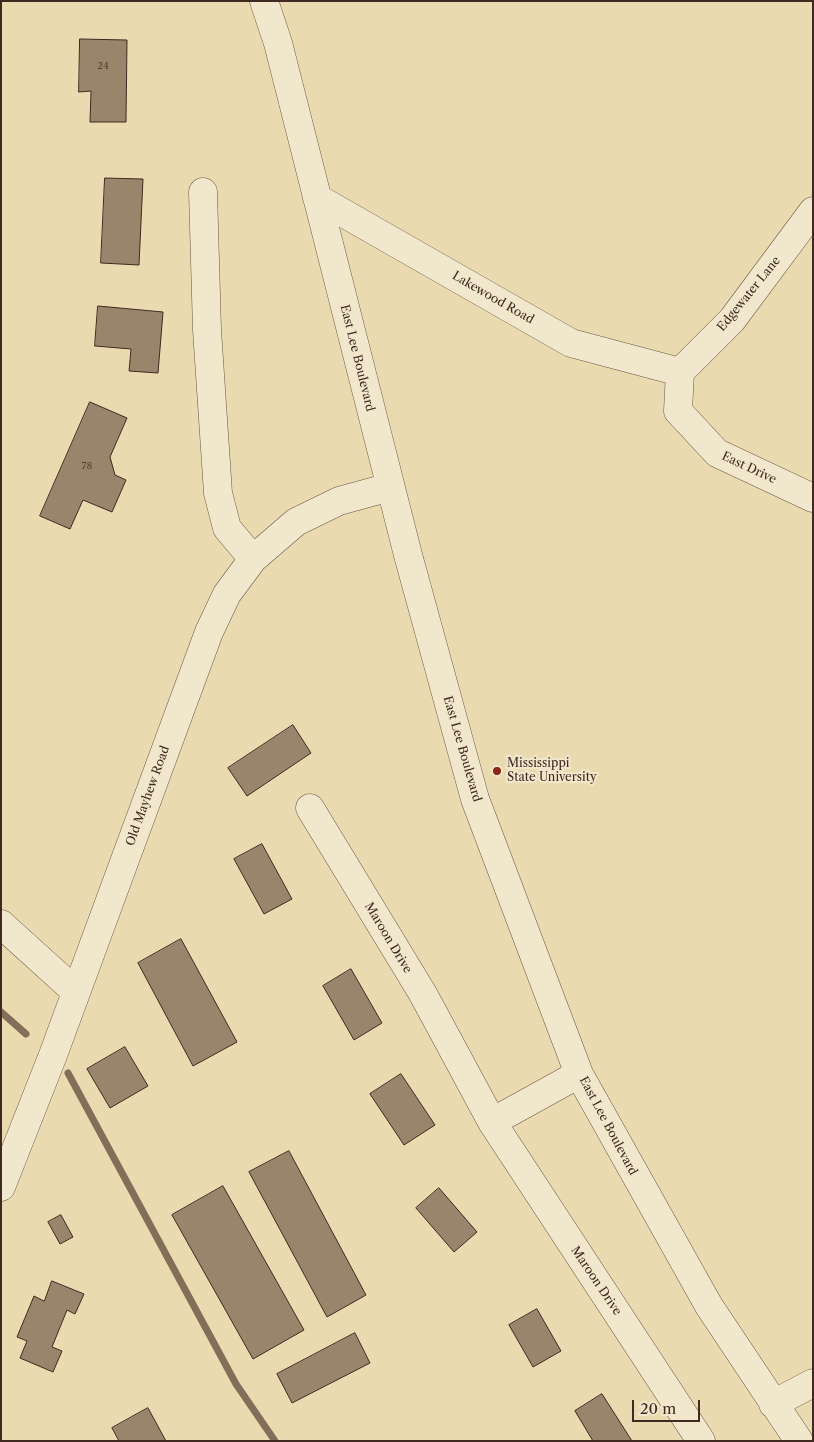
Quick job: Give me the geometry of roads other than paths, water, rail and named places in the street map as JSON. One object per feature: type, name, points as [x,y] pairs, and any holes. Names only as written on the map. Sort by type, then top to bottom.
[{"type":"street","name":"East Lee Boulevard","points":[[264,1],[278,43],[390,486],[475,799],[579,1074],[709,1306],[799,1441]]},
{"type":"street","points":[[202,192],[207,330],[218,493],[227,528],[253,559]]},
{"type":"street","name":"Lakewood Road","points":[[317,198],[571,343],[680,372]]},
{"type":"street","name":"Edgewater Lane","points":[[680,372],[732,320],[813,211]]},
{"type":"street","name":"East Drive","points":[[680,372],[678,411],[717,453],[813,498]]},
{"type":"street","name":"Old Mayhew Road","points":[[1,1187],[209,632],[227,594],[253,559],[296,522],[338,501],[390,486]]},
{"type":"street","name":"Maroon Drive","points":[[310,808],[423,994],[492,1122],[701,1441]]},
{"type":"street","points":[[1,924],[75,991]]},
{"type":"street","points":[[492,1122],[579,1074]]},
{"type":"street","points":[[773,1404],[813,1383]]},
{"type":"waterway","points":[[1,1012],[26,1034]]},
{"type":"waterway","points":[[68,1073],[236,1384],[275,1441]]},
{"type":"place","name":"Mississippi State University","points":[[497,771]]}]
